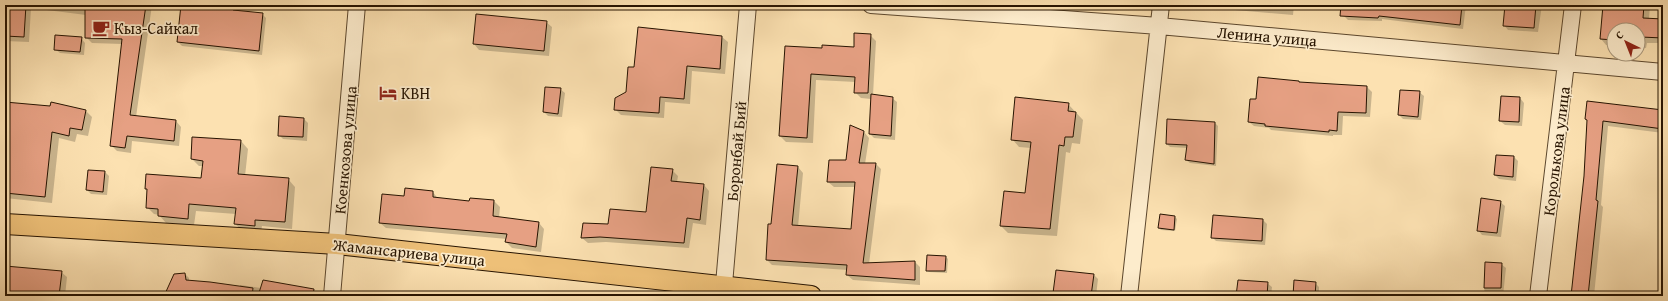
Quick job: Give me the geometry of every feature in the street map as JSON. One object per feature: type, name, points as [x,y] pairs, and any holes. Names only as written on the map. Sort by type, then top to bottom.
[{"type":"main road","name":"Жамансариева улица","points":[[5,224],[337,244],[724,291],[811,296]]},
{"type":"street","name":"Коенкозова улица","points":[[332,296],[357,5]]},
{"type":"street","name":"Боронбай Бий","points":[[724,291],[748,5]]},
{"type":"street","name":"Ленина улица","points":[[871,5],[1159,26],[1567,62],[1663,72]]},
{"type":"street","points":[[1129,296],[1162,5]]},
{"type":"street","name":"Королькова улица","points":[[1538,296],[1573,5]]},
{"type":"building","points":[[5,5],[26,5],[24,37],[5,36]]},
{"type":"building","points":[[85,5],[146,5],[130,115],[176,120],[174,141],[127,136],[125,148],[110,146],[122,39],[85,38]]},
{"type":"building","points":[[181,5],[234,5],[233,10],[263,13],[259,51],[177,42]]},
{"type":"building","points":[[1341,5],[1462,5],[1460,25],[1379,16],[1378,18],[1340,16]]},
{"type":"building","points":[[1505,5],[1536,5],[1534,28],[1503,26]]},
{"type":"building","points":[[1603,5],[1644,5],[1643,18],[1663,19],[1663,38],[1646,37],[1646,22],[1606,22],[1606,39],[1600,39]]},
{"type":"building","points":[[476,14],[547,21],[544,51],[473,44]]},
{"type":"building","points":[[638,27],[722,36],[720,69],[687,66],[684,99],[660,97],[659,113],[614,110],[615,98],[626,92],[628,67],[634,67]]},
{"type":"building","points":[[854,33],[871,34],[868,93],[854,93],[855,77],[811,74],[807,138],[779,136],[785,46],[822,48],[822,45],[854,47]]},
{"type":"building","points":[[55,35],[82,37],[80,52],[54,50]]},
{"type":"building","points":[[1258,77],[1299,82],[1367,86],[1366,113],[1338,112],[1337,131],[1329,130],[1329,132],[1265,126],[1265,124],[1248,122],[1250,99],[1256,99]]},
{"type":"building","points":[[545,87],[561,88],[558,114],[543,112]]},
{"type":"building","points":[[1400,90],[1420,91],[1418,117],[1398,115]]},
{"type":"building","points":[[871,94],[893,97],[891,136],[869,134]]},
{"type":"building","points":[[1501,96],[1520,97],[1519,122],[1499,121]]},
{"type":"building","points":[[1015,97],[1069,103],[1068,111],[1076,112],[1073,137],[1065,137],[1064,146],[1059,145],[1050,229],[1000,226],[1004,191],[1025,193],[1031,142],[1011,140]]},
{"type":"building","points":[[1587,101],[1663,110],[1663,129],[1603,121],[1596,200],[1598,201],[1588,296],[1571,296],[1584,176],[1587,120],[1585,119]]},
{"type":"building","points":[[5,102],[50,106],[51,102],[86,110],[82,130],[70,128],[69,136],[52,132],[45,197],[5,193]]},
{"type":"building","points":[[279,116],[304,118],[303,137],[278,136]]},
{"type":"building","points":[[1167,119],[1215,122],[1214,164],[1185,160],[1187,145],[1166,144]]},
{"type":"building","points":[[850,125],[864,131],[859,163],[876,163],[863,263],[915,261],[915,280],[846,275],[847,265],[766,260],[768,224],[771,224],[777,164],[798,166],[792,225],[851,229],[855,182],[827,182],[829,160],[846,160]]},
{"type":"building","points":[[192,137],[241,140],[238,174],[289,178],[285,222],[255,220],[255,226],[234,224],[236,208],[189,204],[188,219],[158,216],[158,209],[146,208],[146,174],[201,178],[203,161],[191,159]]},
{"type":"building","points":[[1496,155],[1514,156],[1513,177],[1494,175]]},
{"type":"building","points":[[651,167],[673,169],[671,181],[704,184],[700,220],[687,218],[684,243],[600,237],[581,238],[583,223],[608,224],[610,209],[646,212]]},
{"type":"building","points":[[88,170],[105,171],[103,192],[86,190]]},
{"type":"building","points":[[405,188],[433,191],[433,197],[469,201],[470,198],[494,200],[493,216],[539,222],[536,247],[505,242],[507,234],[379,223],[382,194],[404,196]]},
{"type":"building","points":[[1481,198],[1501,201],[1497,233],[1477,231]]},
{"type":"building","points":[[1160,214],[1175,216],[1174,230],[1158,228]]},
{"type":"building","points":[[1213,215],[1263,219],[1262,241],[1211,238]]},
{"type":"building","points":[[927,255],[946,256],[945,271],[926,271]]},
{"type":"building","points":[[1485,262],[1502,263],[1501,288],[1484,288]]},
{"type":"building","points":[[5,266],[62,271],[59,296],[5,296]]},
{"type":"building","points":[[1056,270],[1094,274],[1091,296],[1053,293]]},
{"type":"building","points":[[185,273],[186,280],[253,288],[252,296],[164,296],[174,274]]},
{"type":"building","points":[[263,280],[314,289],[313,296],[258,296]]},
{"type":"building","points":[[1238,280],[1268,282],[1267,296],[1236,296]]},
{"type":"building","points":[[1294,280],[1316,282],[1315,296],[1293,296]]},
{"type":"place","name":"Кыз-Сайкал","points":[[101,28]]},
{"type":"place","name":"KBH","points":[[388,93]]}]
